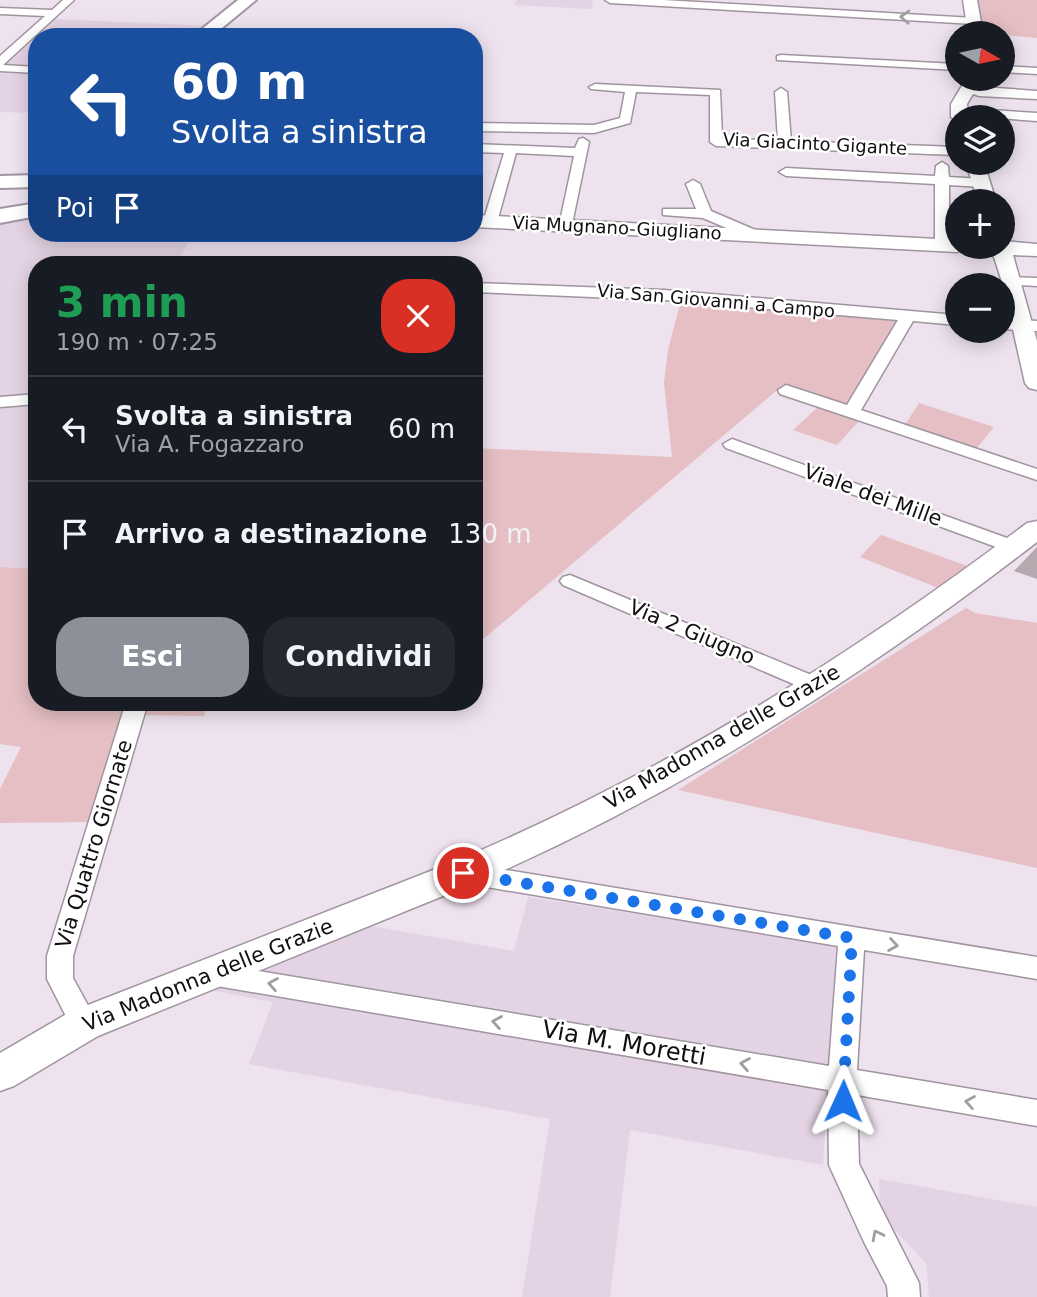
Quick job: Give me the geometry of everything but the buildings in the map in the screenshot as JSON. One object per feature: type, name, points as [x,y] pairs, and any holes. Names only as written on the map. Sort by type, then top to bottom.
[{"type":"main road","points":[[212,28],[248,0]]},
{"type":"main road","points":[[227,28],[261,0]]},
{"type":"main road","points":[[6,181],[28,171]]},
{"type":"main road","points":[[6,181],[28,181]]},
{"type":"main road","points":[[3,217],[28,212]]},
{"type":"street","points":[[38,28],[69,0]]},
{"type":"street","points":[[610,0],[779,9],[945,24]]},
{"type":"street","points":[[970,0],[974,21]]},
{"type":"street","points":[[0,11],[53,13]]},
{"type":"street","points":[[0,62],[28,39]]},
{"type":"street","points":[[782,58],[945,66]]},
{"type":"street","points":[[0,68],[28,70]]},
{"type":"street","points":[[1015,70],[1037,71]]},
{"type":"street","name":"Via Giacinto Gigante","points":[[595,87],[716,92],[716,142],[945,150]]},
{"type":"street","points":[[483,127],[594,129],[626,120],[631,88]]},
{"type":"street","points":[[978,91],[1037,93]]},
{"type":"street","points":[[781,92],[785,145]]},
{"type":"street","points":[[1015,116],[1037,117]]},
{"type":"street","points":[[483,148],[582,147],[566,226]]},
{"type":"street","points":[[483,219],[511,149]]},
{"type":"street","points":[[942,150],[945,204]]},
{"type":"street","points":[[786,172],[982,183]]},
{"type":"street","points":[[979,175],[984,189]]},
{"type":"street","points":[[693,184],[705,214]]},
{"type":"street","points":[[668,212],[705,214],[757,236]]},
{"type":"street","name":"Via Mugnano-Giugliano","points":[[483,222],[945,245]]},
{"type":"street","points":[[1015,248],[1037,250]]},
{"type":"street","points":[[1015,281],[1037,282]]},
{"type":"street","name":"Via San Giovanni a Campo","points":[[483,287],[664,295],[945,319]]},
{"type":"street","points":[[1015,301],[1037,383]]},
{"type":"street","points":[[851,412],[908,316]]},
{"type":"street","points":[[786,390],[1037,475]]},
{"type":"street","points":[[0,402],[28,400]]},
{"type":"street","name":"Viale dei Mille","points":[[732,444],[1026,538]]},
{"type":"street","name":"Via Madonna delle Grazie","points":[[1,1072],[84,1024],[463,873],[522,848],[653,783],[894,634],[1026,538]]},
{"type":"street","name":"Via 2 Giugno","points":[[570,581],[813,684]]},
{"type":"street","name":"Via Quattro Giornate","points":[[84,1024],[60,979],[60,956],[134,711]]},
{"type":"street","points":[[463,873],[1037,968]]},
{"type":"street","points":[[852,938],[842,1080],[844,1165],[903,1283],[904,1297]]},
{"type":"street","name":"Via M. Moretti","points":[[210,974],[1037,1113]]},
{"type":"shaded area","points":[[517,0],[593,0],[591,9],[514,5]]},
{"type":"shaded area","points":[[977,0],[1037,0],[1037,38],[1015,36],[1015,21],[981,21]]},
{"type":"shaded area","points":[[55,19],[209,26],[207,28],[45,28]]},
{"type":"shaded area","points":[[28,43],[28,113],[0,112],[0,58],[16,46]]},
{"type":"shaded area","points":[[28,214],[28,242],[189,242],[181,256],[28,256],[28,569],[0,567],[0,225],[12,217]]},
{"type":"shaded area","points":[[681,300],[899,320],[847,407],[782,386],[483,639],[483,448],[672,457],[664,383],[668,350]]},
{"type":"shaded area","points":[[919,403],[994,427],[976,449],[905,425]]},
{"type":"shaded area","points":[[819,406],[860,420],[837,445],[793,430]]},
{"type":"shaded area","points":[[881,535],[970,567],[941,589],[860,557]]},
{"type":"shaded area","points":[[0,567],[28,569],[28,711],[125,711],[90,822],[0,823],[0,789],[21,747],[0,744]]},
{"type":"shaded area","points":[[966,608],[975,613],[1037,623],[1037,868],[678,790]]},
{"type":"shaded area","points":[[142,711],[205,711],[204,716],[141,715]]},
{"type":"shaded area","points":[[528,897],[836,945],[823,1165],[630,1130],[610,1297],[522,1297],[550,1119],[249,1064],[273,1002],[199,988],[360,924],[514,951]]},
{"type":"shaded area","points":[[879,1179],[1037,1207],[1037,1297],[929,1297],[926,1263],[880,1215]]},
{"type":"route","points":[[463,873],[852,938],[842,1080],[843,1101]]}]
